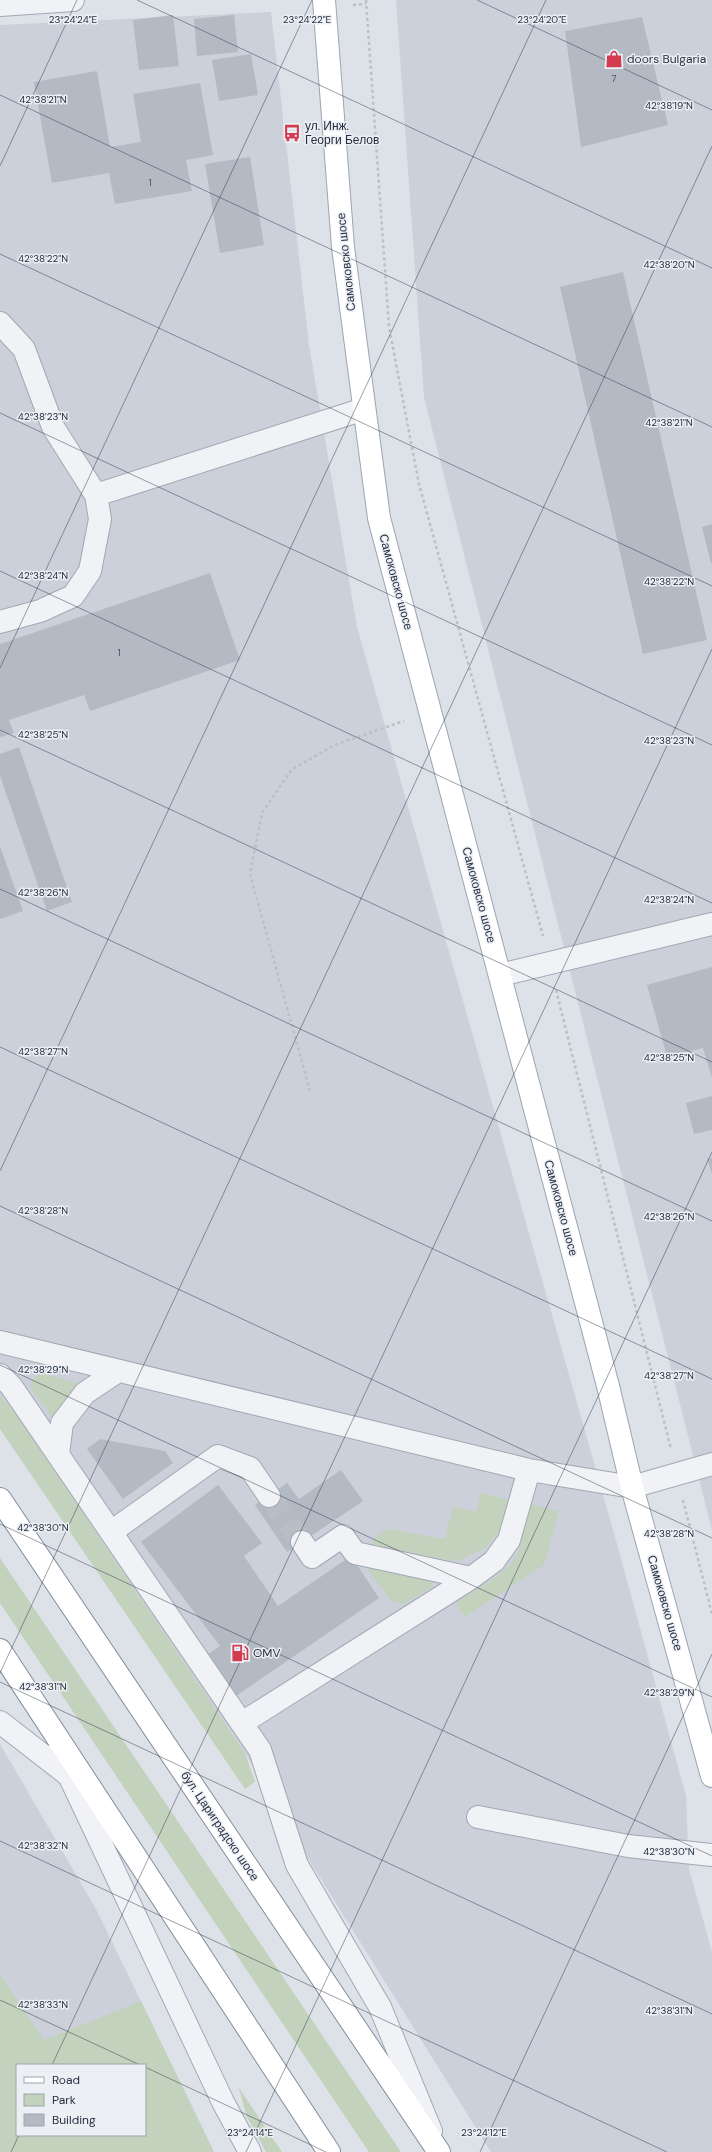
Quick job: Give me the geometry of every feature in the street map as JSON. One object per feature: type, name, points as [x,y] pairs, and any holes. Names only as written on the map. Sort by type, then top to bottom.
[{"type":"main road","name":"Самоковско шосе","points":[[324,0],[343,247],[379,518],[608,1386],[632,1487],[708,1741],[712,1776]]},
{"type":"main road","name":"бул. Цариградско шосе","points":[[0,1499],[439,2151]]},
{"type":"main road","points":[[0,1650],[329,2152]]},
{"type":"street","points":[[0,5],[73,0]]},
{"type":"street","points":[[0,323],[24,349],[53,428],[96,495],[100,518],[90,571],[73,596],[40,611],[0,622]]},
{"type":"street","points":[[96,495],[364,409]]},
{"type":"street","points":[[500,974],[712,924]]},
{"type":"street","points":[[0,1342],[529,1470],[632,1487],[712,1464]]},
{"type":"street","points":[[58,1454],[62,1423],[85,1393],[118,1371]]},
{"type":"street","points":[[0,1375],[11,1386],[260,1750],[297,1865],[380,2007],[439,2151]]},
{"type":"street","points":[[111,1532],[218,1456],[250,1468],[269,1496]]},
{"type":"street","points":[[242,1723],[471,1578],[494,1561],[509,1540],[529,1470]]},
{"type":"street","points":[[302,1542],[312,1557],[343,1536],[355,1553],[471,1578]]},
{"type":"street","points":[[25,1686],[70,1777],[223,2102],[250,2152]]},
{"type":"street","points":[[0,1722],[70,1777]]},
{"type":"street","points":[[478,1817],[628,1846],[712,1855]]},
{"type":"path","points":[[345,5],[366,2],[389,327],[419,484],[550,962],[712,1614]]},
{"type":"path","points":[[310,1091],[250,874],[262,813],[292,768],[336,744],[430,711]]},
{"type":"shaded area","points":[[396,0],[712,0],[712,1530],[424,397]]},
{"type":"shaded area","points":[[271,12],[309,345],[357,627],[617,1544],[686,1796],[689,1869],[712,1952],[712,2152],[491,2152],[296,1839],[245,1753],[16,1414],[0,1395],[0,25]]},
{"type":"shaded area","points":[[0,1744],[96,1909],[214,2152],[0,2152]]},
{"type":"green space","points":[[41,1373],[82,1384],[56,1422],[30,1387],[33,1379]]},
{"type":"green space","points":[[0,1395],[16,1414],[245,1753],[255,1782],[245,1789],[0,1429]]},
{"type":"green space","points":[[481,1493],[511,1500],[501,1530],[484,1549],[458,1561],[435,1558],[371,1544],[377,1535],[388,1529],[445,1539],[453,1506],[476,1512]]},
{"type":"green space","points":[[529,1504],[559,1511],[544,1565],[465,1617],[455,1603],[495,1578],[513,1561],[521,1541]]},
{"type":"green space","points":[[0,1558],[401,2152],[369,2152],[0,1603]]},
{"type":"green space","points":[[365,1565],[427,1577],[433,1586],[405,1604],[391,1601]]},
{"type":"green space","points":[[0,1974],[44,2040],[141,2001],[214,2152],[0,2152]]},
{"type":"green space","points":[[239,2088],[282,2152],[266,2152],[246,2115]]},
{"type":"building","points":[[173,15],[179,66],[139,70],[133,20]]},
{"type":"building","points":[[234,15],[238,52],[197,56],[194,19]]},
{"type":"building","points":[[642,17],[668,125],[581,147],[565,31]]},
{"type":"building","points":[[251,54],[258,95],[219,101],[212,60]]},
{"type":"building","points":[[97,71],[110,147],[141,142],[133,94],[200,83],[213,155],[186,160],[192,191],[115,204],[109,173],[52,183],[34,82]]},
{"type":"building","points":[[250,157],[264,245],[220,253],[205,164]]},
{"type":"building","points":[[623,272],[707,640],[643,654],[560,287]]},
{"type":"building","points":[[712,524],[712,563],[711,563],[702,527]]},
{"type":"building","points":[[210,573],[240,660],[90,711],[84,695],[9,720],[14,733],[0,737],[0,644]]},
{"type":"building","points":[[19,747],[72,902],[47,911],[0,776],[0,754]]},
{"type":"building","points":[[0,846],[23,911],[0,919]]},
{"type":"building","points":[[712,967],[712,1078],[703,1048],[667,1057],[647,985]]},
{"type":"building","points":[[712,1096],[712,1130],[694,1134],[686,1103]]},
{"type":"building","points":[[712,1158],[712,1174],[707,1159]]},
{"type":"building","points":[[100,1439],[165,1451],[173,1463],[123,1499],[87,1449]]},
{"type":"building","points":[[341,1470],[363,1501],[287,1552],[255,1505],[287,1483],[299,1499]]},
{"type":"building","points":[[218,1485],[262,1543],[244,1556],[278,1606],[351,1556],[379,1598],[230,1700],[202,1658],[220,1646],[141,1542]]},
{"type":"tunnel","points":[[269,1496],[302,1542]]},
{"type":"place","name":"doors Bulgaria","points":[[614,59]]},
{"type":"place","name":"ул. Инж. Георги Белов","points":[[292,133]]},
{"type":"place","name":"OMV","points":[[240,1653]]}]
